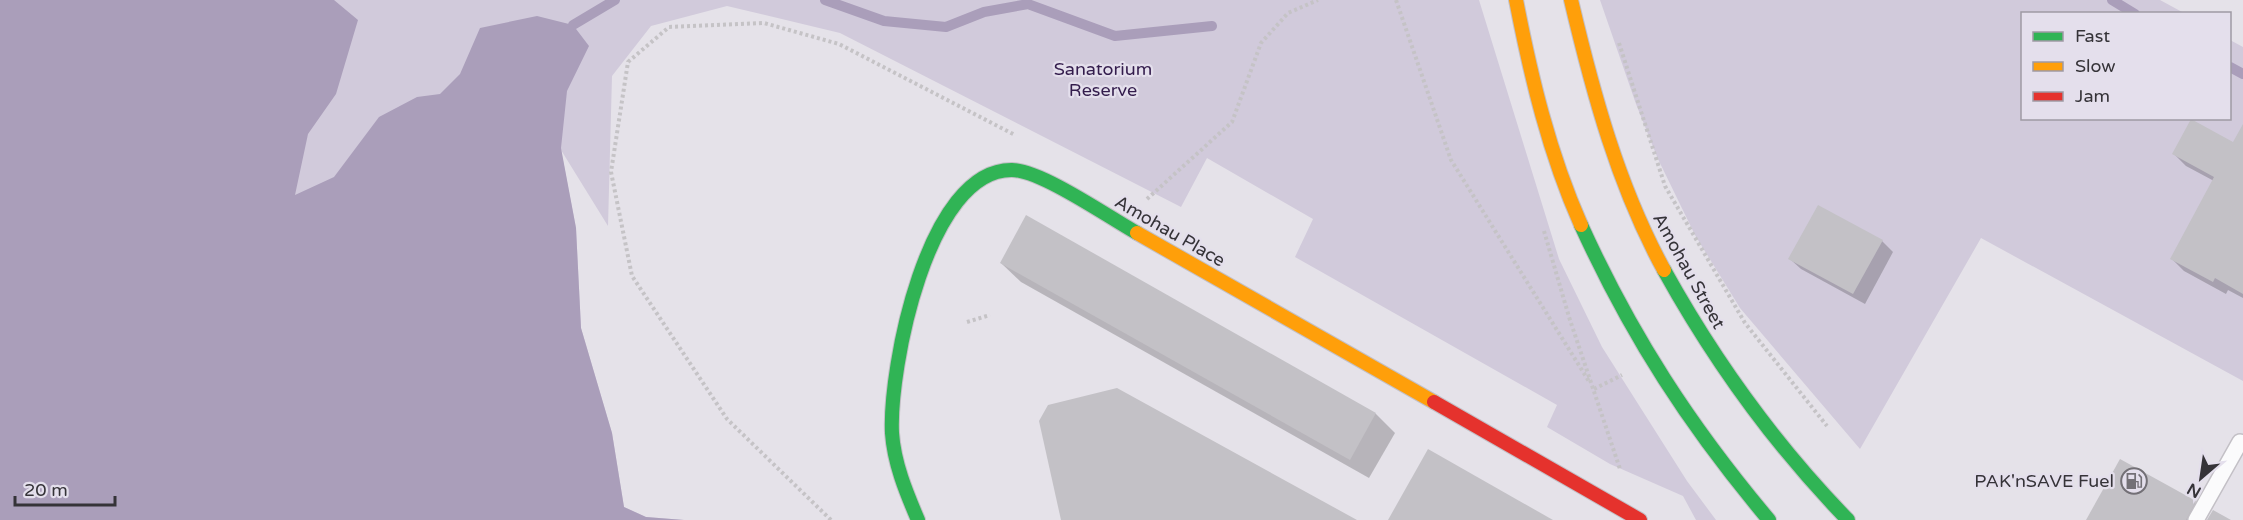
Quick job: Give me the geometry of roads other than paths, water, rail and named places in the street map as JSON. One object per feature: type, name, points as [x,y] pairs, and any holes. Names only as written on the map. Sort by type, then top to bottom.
[{"type":"main road","points":[[1516,0],[1524,48],[1549,143],[1573,210],[1602,276],[1650,362],[1731,477],[1769,520]]},
{"type":"main road","name":"Amohau Street","points":[[1571,0],[1599,107],[1641,225],[1684,307],[1740,391],[1826,498],[1848,520]]},
{"type":"main road","name":"Amohau Place","points":[[918,520],[896,459],[892,426],[897,366],[911,299],[926,254],[952,206],[977,182],[1006,170],[1021,170],[1037,176],[1640,520]]},
{"type":"lane","points":[[2196,520],[2240,442]]},
{"type":"lane","points":[[1826,498],[1867,520]]},
{"type":"waterway","points":[[573,25],[615,0]]},
{"type":"waterway","points":[[825,0],[884,21],[946,27],[984,12],[1028,4],[1115,36],[1212,26]]},
{"type":"waterway","points":[[2112,0],[2132,12]]},
{"type":"waterway","points":[[2231,68],[2243,74]]},
{"type":"place","name":"PAK'nSAVE Fuel","points":[[2134,481]]},
{"type":"park label","name":"Sanatorium Reserve","points":[[1103,79]]}]
